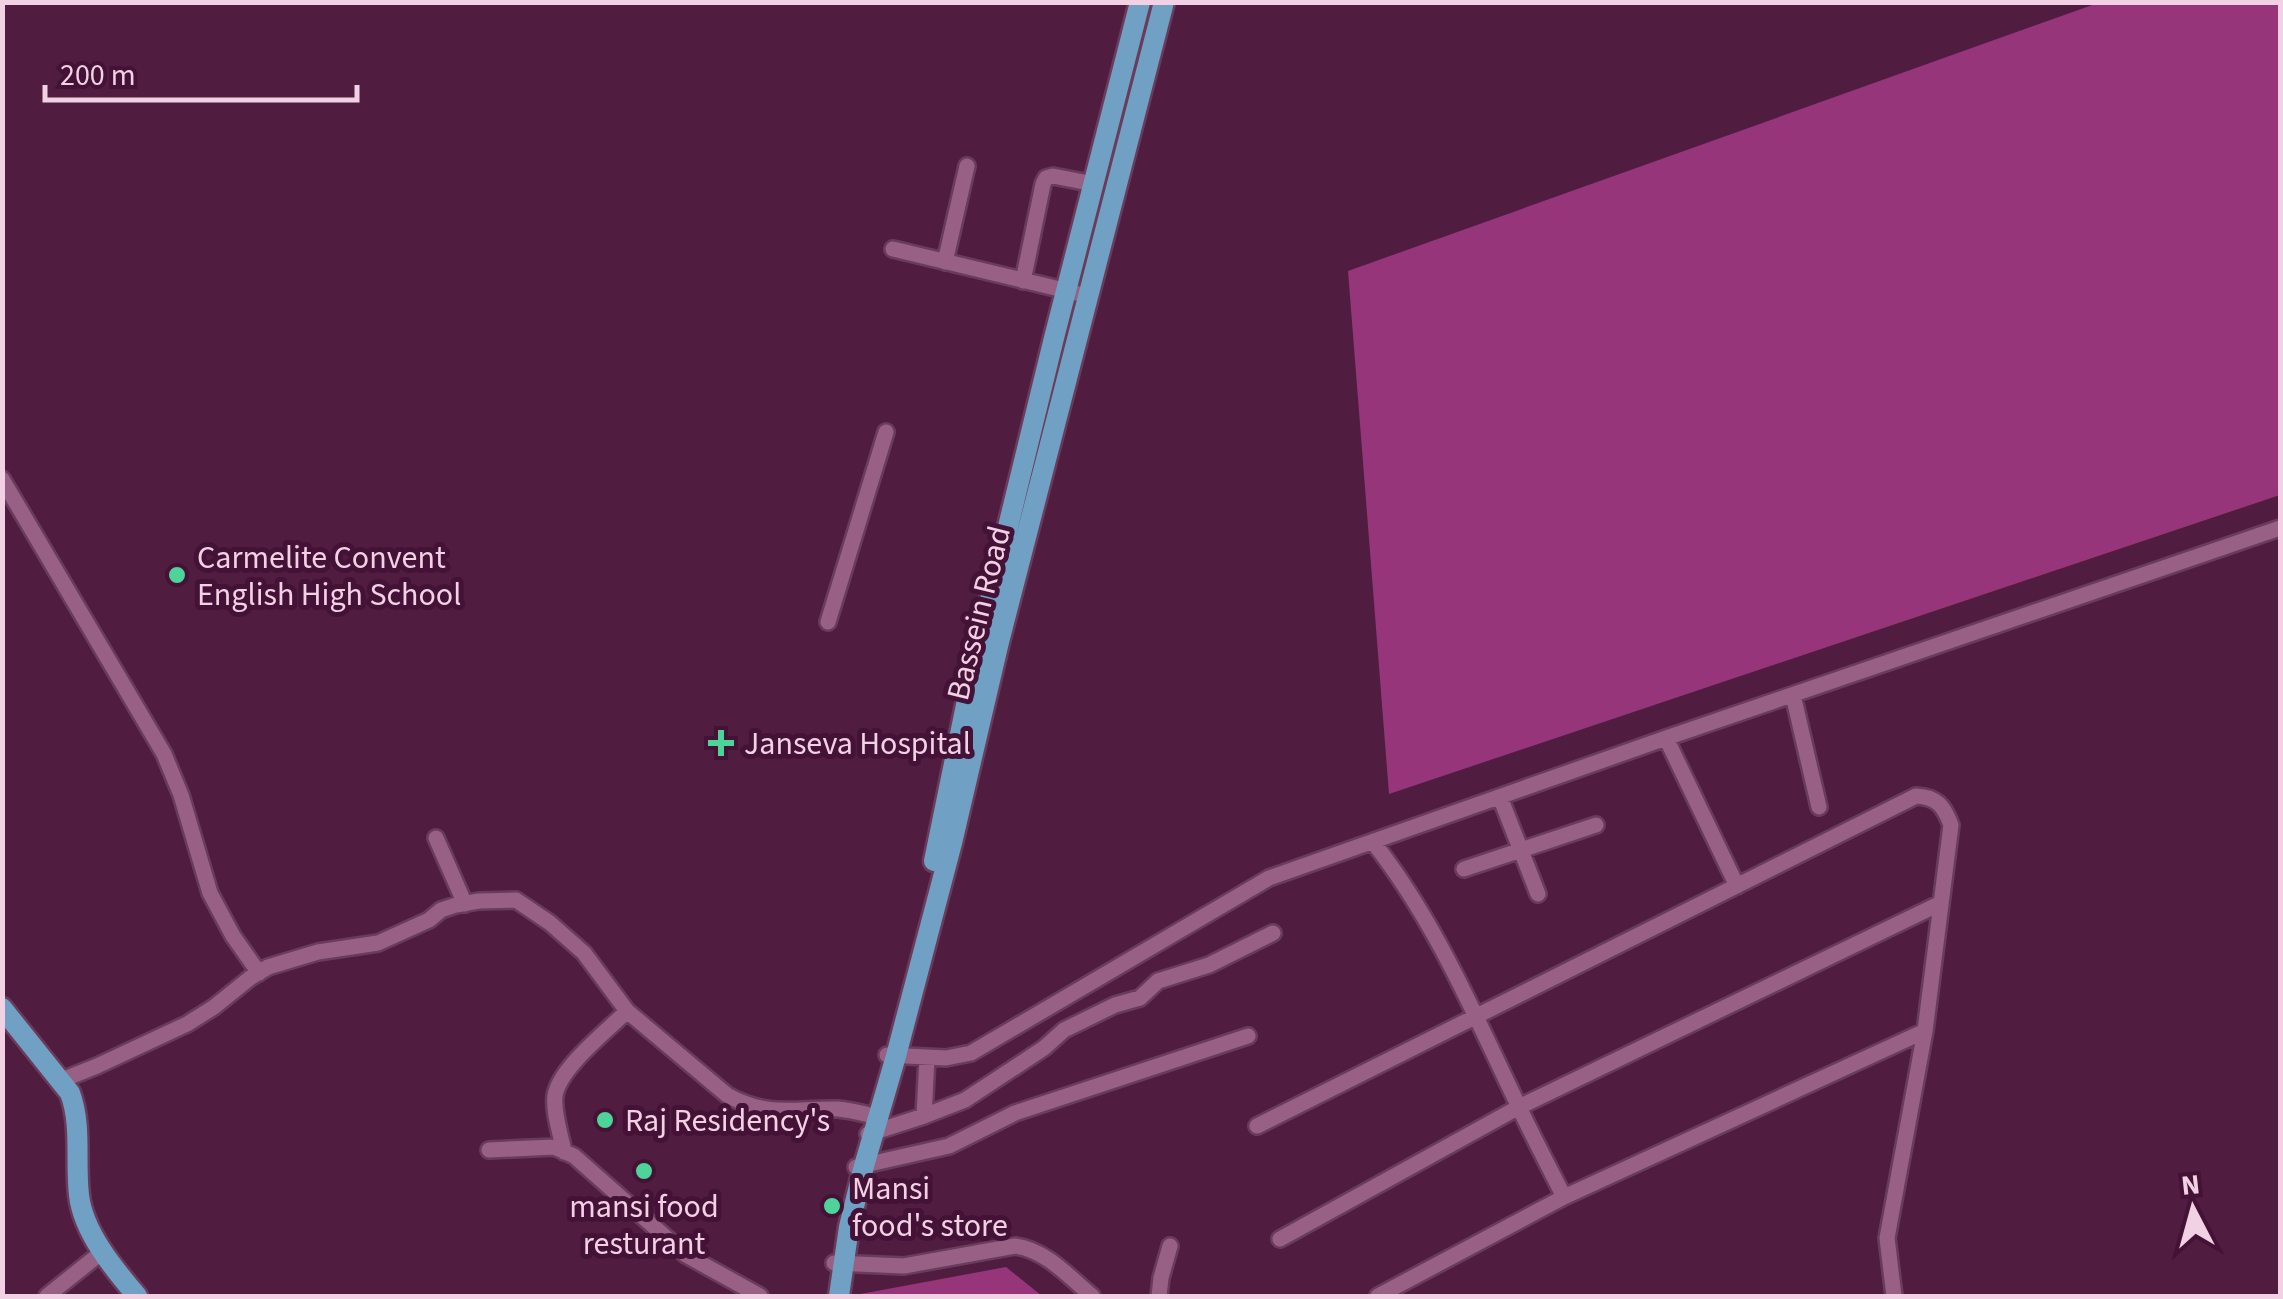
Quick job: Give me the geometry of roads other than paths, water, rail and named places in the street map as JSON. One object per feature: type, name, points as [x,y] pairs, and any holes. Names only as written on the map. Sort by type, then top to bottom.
[{"type":"main road","name":"Bassein Road","points":[[1026,500],[1066,292],[1140,2]]},
{"type":"main road","name":"Bassein Road","points":[[830,1296],[860,1166],[892,1056],[974,666],[1090,296],[1164,2]]},
{"type":"main road","points":[[2,1008],[62,1080],[74,1104],[79,1199],[102,1252],[137,1296]]},
{"type":"main road","name":"Bassein Road","points":[[838,1263],[839,1296]]},
{"type":"street","points":[[944,262],[967,166]]},
{"type":"street","points":[[1022,281],[1046,178],[1094,184]]},
{"type":"street","points":[[893,249],[1090,296]]},
{"type":"street","points":[[828,622],[886,432]]},
{"type":"street","points":[[2,478],[164,754],[210,893],[259,973]]},
{"type":"street","points":[[892,1056],[946,1058],[972,1053],[1269,878],[2280,528]]},
{"type":"street","points":[[1793,695],[1819,808]]},
{"type":"street","points":[[1666,738],[1737,886]]},
{"type":"street","points":[[1257,1126],[1916,796],[1929,796],[1944,806],[1951,825],[1926,1031],[1887,1238],[1894,1296]]},
{"type":"street","points":[[1500,797],[1538,894]]},
{"type":"street","points":[[1464,868],[1596,825]]},
{"type":"street","points":[[436,838],[465,904]]},
{"type":"street","points":[[1373,842],[1425,916],[1564,1197]]},
{"type":"street","points":[[62,1080],[187,1024],[268,967],[318,952],[378,943],[429,920],[441,910],[479,901],[516,900],[584,953],[627,1010],[727,1095],[743,1104],[782,1112],[840,1109],[871,1125],[924,1116],[965,1100],[1044,1048],[1064,1030],[1115,1005],[1140,998],[1158,981],[1209,965],[1274,933]]},
{"type":"street","points":[[1280,1239],[1518,1107],[1941,903]]},
{"type":"street","points":[[564,1152],[555,1108],[558,1084],[566,1071],[627,1010]]},
{"type":"street","points":[[1378,1296],[1564,1197],[1926,1031]]},
{"type":"street","points":[[860,1166],[949,1146],[1015,1112],[1248,1036]]},
{"type":"street","points":[[924,1116],[926,1058]]},
{"type":"street","points":[[489,1150],[554,1147],[574,1156],[686,1255],[760,1296]]},
{"type":"street","points":[[838,1263],[904,1266],[1015,1246],[1030,1248],[1048,1259],[1092,1296]]},
{"type":"street","points":[[1159,1296],[1170,1246]]},
{"type":"street","points":[[47,1296],[102,1252]]},
{"type":"place","name":"Carmelite Convent English High School","points":[[177,575]]},
{"type":"place","name":"Janseva Hospital","points":[[721,743]]},
{"type":"place","name":"Raj Residency's","points":[[605,1120]]},
{"type":"place","name":"mansi food resturant","points":[[644,1171]]},
{"type":"place","name":"Mansi food's store","points":[[832,1206]]}]
